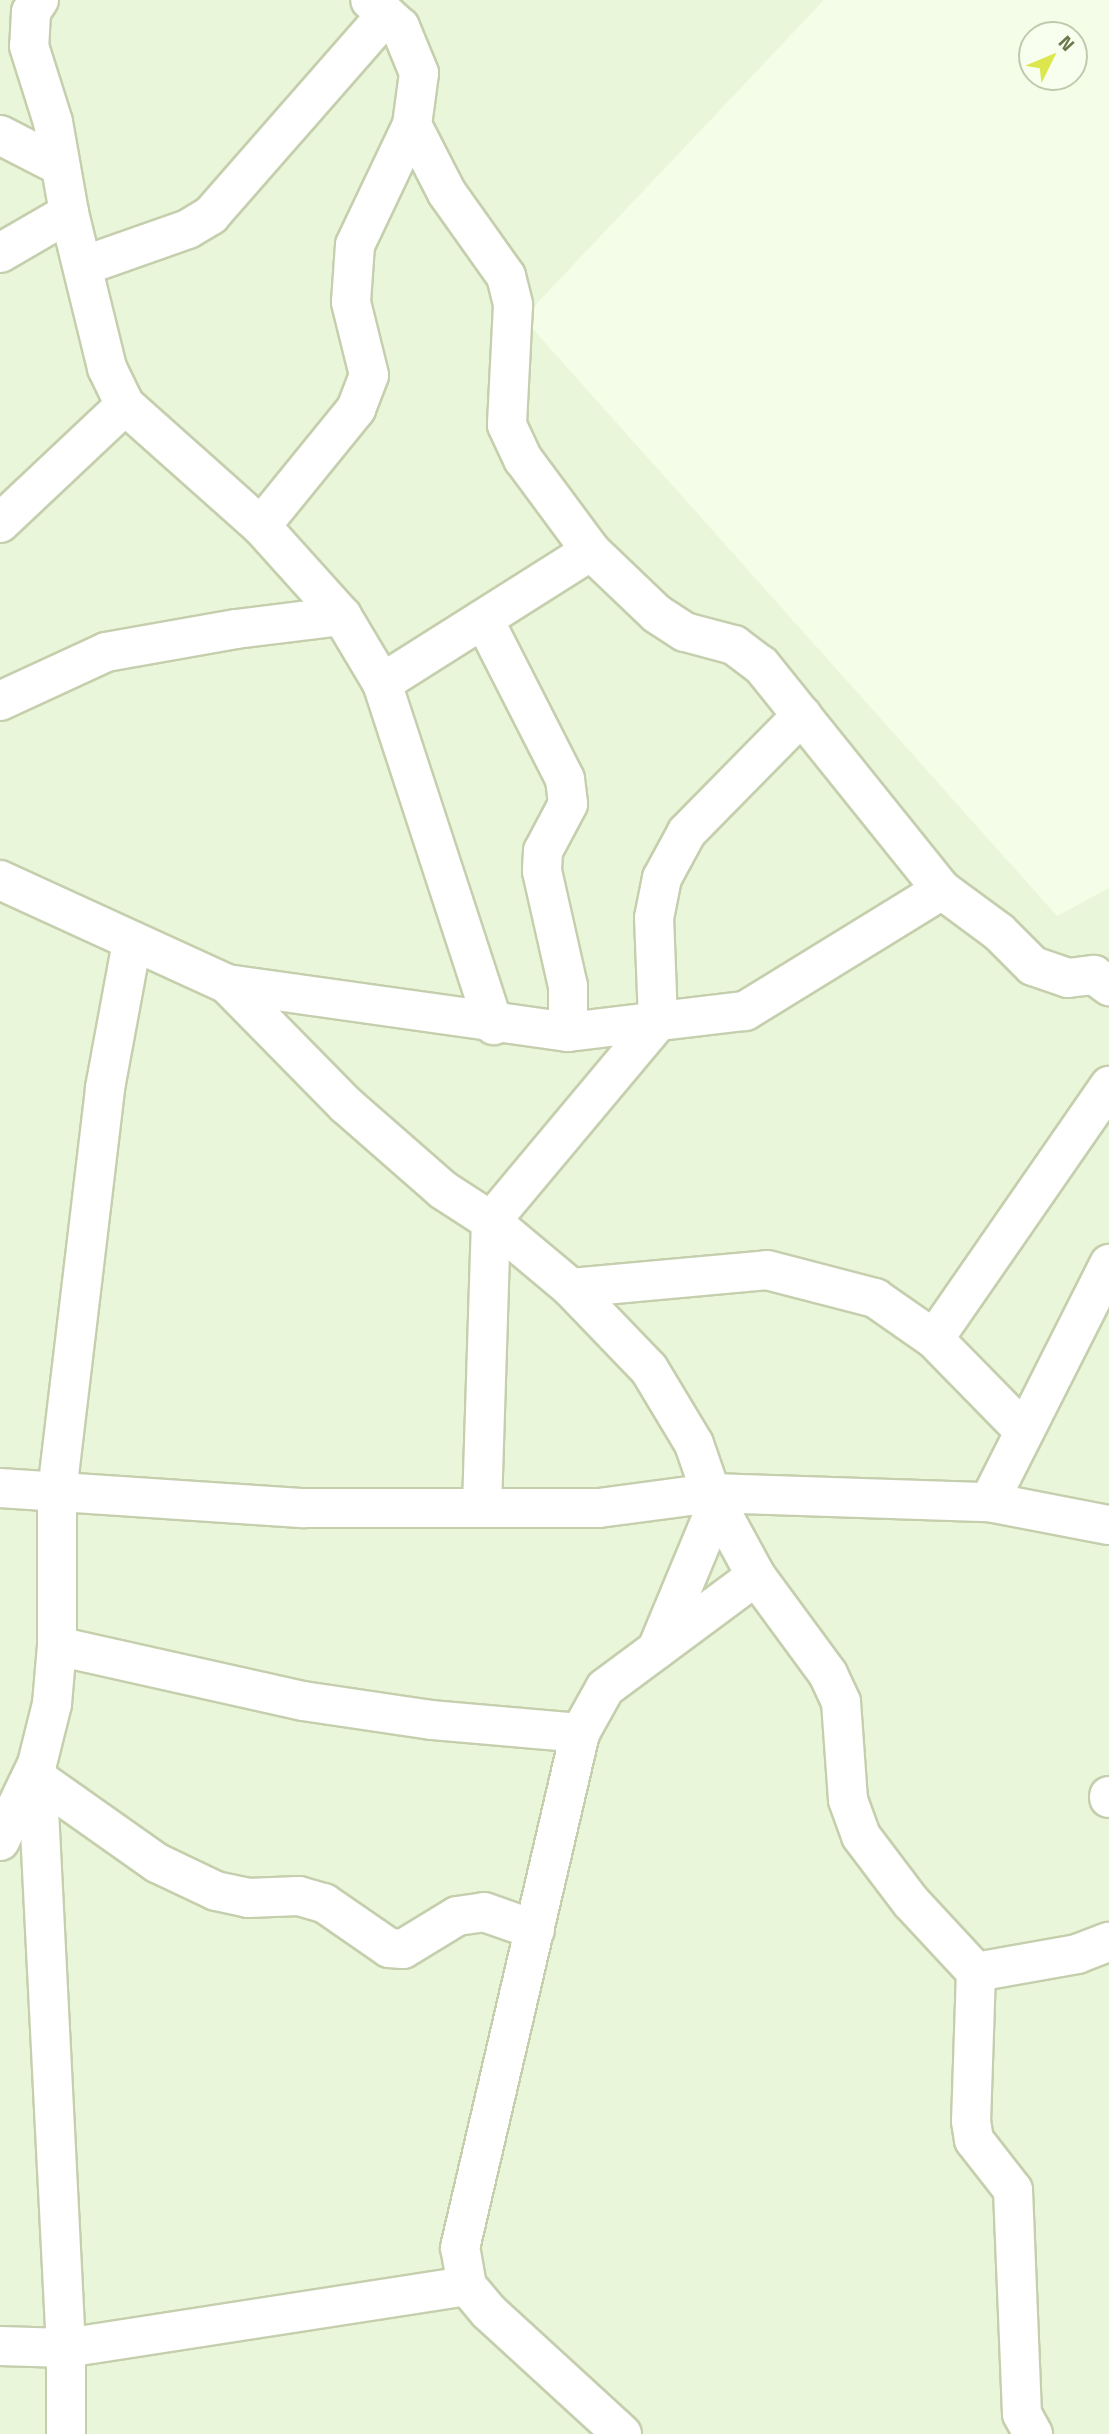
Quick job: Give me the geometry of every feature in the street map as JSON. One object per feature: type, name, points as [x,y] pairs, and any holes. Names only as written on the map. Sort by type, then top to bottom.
[{"type":"street","points":[[39,0],[31,12],[29,46],[53,122],[69,213],[107,368],[125,405],[261,526],[342,617],[382,683],[494,1025]]},
{"type":"street","points":[[83,266],[188,229],[211,215],[378,7],[400,27],[419,73],[412,125],[355,245],[351,302],[369,375],[356,409],[261,526]]},
{"type":"street","points":[[412,125],[447,193],[506,276],[513,304],[508,425],[523,458],[591,551],[657,614],[685,632],[734,645],[761,666],[942,890],[999,932],[1033,966],[1068,978],[1104,974]]},
{"type":"street","points":[[0,135],[60,166]]},
{"type":"street","points":[[0,253],[69,213]]},
{"type":"street","points":[[0,523],[125,405]]},
{"type":"street","points":[[382,683],[591,551]]},
{"type":"street","points":[[0,701],[106,653],[236,629],[342,617]]},
{"type":"street","points":[[484,620],[565,779],[568,804],[543,851],[542,871],[568,986],[568,1032]]},
{"type":"street","points":[[482,1507],[491,1220],[658,1021],[654,918],[662,878],[687,832],[802,715]]},
{"type":"street","points":[[0,880],[132,943],[227,984],[494,1025],[568,1032],[745,1011],[942,890]]},
{"type":"street","points":[[66,2434],[66,2348],[38,1771],[52,1704],[57,1646],[57,1492],[104,1088],[132,943]]},
{"type":"street","points":[[227,984],[346,1105],[443,1190],[491,1220],[570,1288],[649,1369],[694,1444],[714,1499],[756,1576],[828,1674],[841,1702],[848,1800],[861,1836],[911,1902],[976,1972],[971,2121],[974,2140],[1013,2190],[1022,2414],[1032,2434]]},
{"type":"street","points":[[934,1339],[1109,1086]]},
{"type":"street","points":[[989,1502],[1108,1267]]},
{"type":"street","points":[[570,1288],[767,1270],[875,1298],[934,1339],[1024,1431]]},
{"type":"street","points":[[0,1488],[304,1508],[599,1507],[714,1499],[989,1502],[1109,1525]]},
{"type":"street","points":[[656,1651],[714,1499]]},
{"type":"street","points":[[621,2434],[467,2286],[460,2248],[580,1733],[605,1688],[756,1576]]},
{"type":"street","points":[[57,1646],[303,1701],[432,1720],[580,1733]]},
{"type":"street","points":[[0,1841],[38,1771]]},
{"type":"street","points":[[38,1771],[157,1863],[216,1891],[248,1898],[299,1896],[324,1903],[389,1948],[403,1949],[457,1916],[484,1912],[535,1930]]},
{"type":"street","points":[[976,1972],[1077,1954],[1109,1942]]},
{"type":"street","points":[[0,2346],[66,2348],[467,2286]]},
{"type":"shaded area","points":[[0,0],[824,0],[523,318],[1057,916],[1109,888],[1109,2434],[0,2434]]}]
